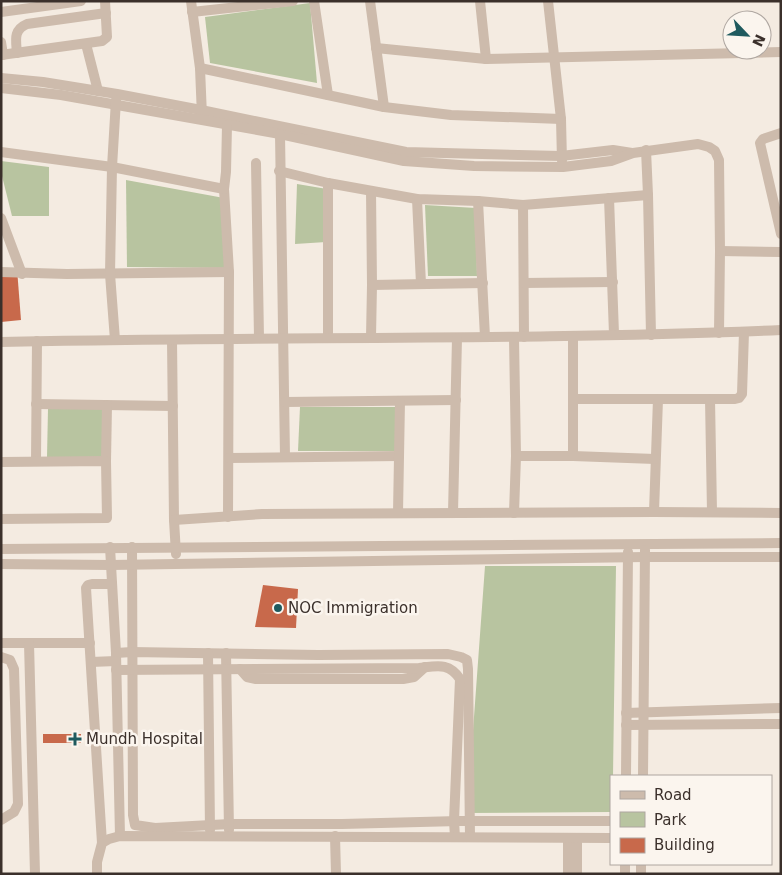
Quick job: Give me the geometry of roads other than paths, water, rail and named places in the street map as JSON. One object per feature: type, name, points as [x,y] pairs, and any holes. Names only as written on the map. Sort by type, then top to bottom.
[{"type":"street","points":[[1,12],[81,1]]},
{"type":"street","points":[[1,42],[2,55],[105,40],[105,1]]},
{"type":"street","points":[[201,115],[200,68],[192,6],[293,1]]},
{"type":"street","points":[[314,1],[328,95]]},
{"type":"street","points":[[370,1],[384,107]]},
{"type":"street","points":[[480,1],[486,59]]},
{"type":"street","points":[[548,1],[561,119],[562,167]]},
{"type":"street","points":[[17,53],[16,35],[20,27],[27,24],[106,13]]},
{"type":"street","points":[[86,44],[98,91]]},
{"type":"street","points":[[376,48],[486,59],[781,52]]},
{"type":"street","points":[[200,68],[384,107],[451,115],[561,119]]},
{"type":"street","points":[[1,78],[43,82],[117,94],[201,115],[406,152],[561,156],[613,150],[632,153]]},
{"type":"street","points":[[1,88],[61,95],[115,106],[201,115],[227,125],[280,134],[404,161],[474,166],[562,167],[611,161],[646,150],[698,144],[710,147],[715,151],[718,160],[719,333]]},
{"type":"street","points":[[115,340],[110,274],[112,167],[117,94]]},
{"type":"street","points":[[227,125],[224,189],[229,272],[228,517]]},
{"type":"street","points":[[781,133],[764,139],[760,143],[781,234]]},
{"type":"street","points":[[280,134],[285,457]]},
{"type":"street","points":[[646,150],[651,335]]},
{"type":"street","points":[[1,152],[112,167],[224,189]]},
{"type":"street","points":[[256,163],[258,338]]},
{"type":"street","points":[[280,171],[371,192],[417,199],[523,205],[648,195]]},
{"type":"street","points":[[328,183],[328,338]]},
{"type":"street","points":[[371,192],[371,338]]},
{"type":"street","points":[[609,198],[614,334]]},
{"type":"street","points":[[417,199],[421,284]]},
{"type":"street","points":[[478,201],[485,337]]},
{"type":"street","points":[[514,513],[519,337],[524,282],[523,205]]},
{"type":"street","points":[[1,218],[22,274]]},
{"type":"street","points":[[720,251],[781,252]]},
{"type":"street","points":[[1,272],[22,274],[110,274],[229,272]]},
{"type":"street","points":[[524,282],[613,282]]},
{"type":"street","points":[[372,285],[483,283]]},
{"type":"street","points":[[1,342],[258,338],[457,338],[614,334],[651,335],[781,330]]},
{"type":"street","points":[[574,399],[735,399],[741,396],[744,332]]},
{"type":"street","points":[[573,336],[573,456]]},
{"type":"street","points":[[453,513],[457,338]]},
{"type":"street","points":[[172,340],[176,563]]},
{"type":"street","points":[[36,461],[37,341]]},
{"type":"street","points":[[654,512],[658,399]]},
{"type":"street","points":[[710,399],[712,512]]},
{"type":"street","points":[[285,402],[456,400]]},
{"type":"street","points":[[398,513],[400,401]]},
{"type":"street","points":[[36,404],[173,406]]},
{"type":"street","points":[[1,519],[107,518],[106,405]]},
{"type":"street","points":[[229,458],[399,456]]},
{"type":"street","points":[[516,456],[655,459]]},
{"type":"street","points":[[1,462],[106,461]]},
{"type":"street","points":[[174,520],[262,514],[781,513]]},
{"type":"street","points":[[626,775],[628,543]]},
{"type":"street","points":[[1,549],[781,543]]},
{"type":"street","points":[[643,775],[645,544]]},
{"type":"street","points":[[110,547],[116,661],[120,836]]},
{"type":"street","points":[[132,547],[133,814],[135,825]]},
{"type":"street","points":[[1,564],[110,565],[628,557],[781,557]]},
{"type":"street","points":[[97,874],[97,862],[102,844],[86,588],[92,584],[112,584]]},
{"type":"street","points":[[627,607],[645,604]]},
{"type":"street","points":[[29,643],[35,874]]},
{"type":"street","points":[[1,644],[90,643]]},
{"type":"street","points":[[91,662],[116,661],[132,652],[448,654],[467,660]]},
{"type":"street","points":[[208,653],[210,831]]},
{"type":"street","points":[[226,654],[229,836]]},
{"type":"street","points":[[1,657],[10,660],[14,669],[18,804],[14,812],[1,820]]},
{"type":"street","points":[[454,670],[467,660]]},
{"type":"street","points":[[467,660],[470,837]]},
{"type":"street","points":[[116,661],[132,670],[446,666],[454,670],[460,678],[454,821],[455,837]]},
{"type":"street","points":[[626,713],[781,708]]},
{"type":"street","points":[[722,710],[724,725]]},
{"type":"street","points":[[626,725],[781,724]]},
{"type":"street","points":[[102,844],[109,839],[120,836],[210,831],[230,824],[454,821],[610,822]]},
{"type":"street","points":[[120,836],[135,825],[210,831],[229,836],[610,838]]},
{"type":"street","points":[[335,836],[336,874]]},
{"type":"street","points":[[568,874],[572,838]]},
{"type":"street","points":[[572,838],[577,874]]},
{"type":"place","name":"NOC Immigration","points":[[278,608]]},
{"type":"place","name":"Mundh Hospital","points":[[75,739]]}]
